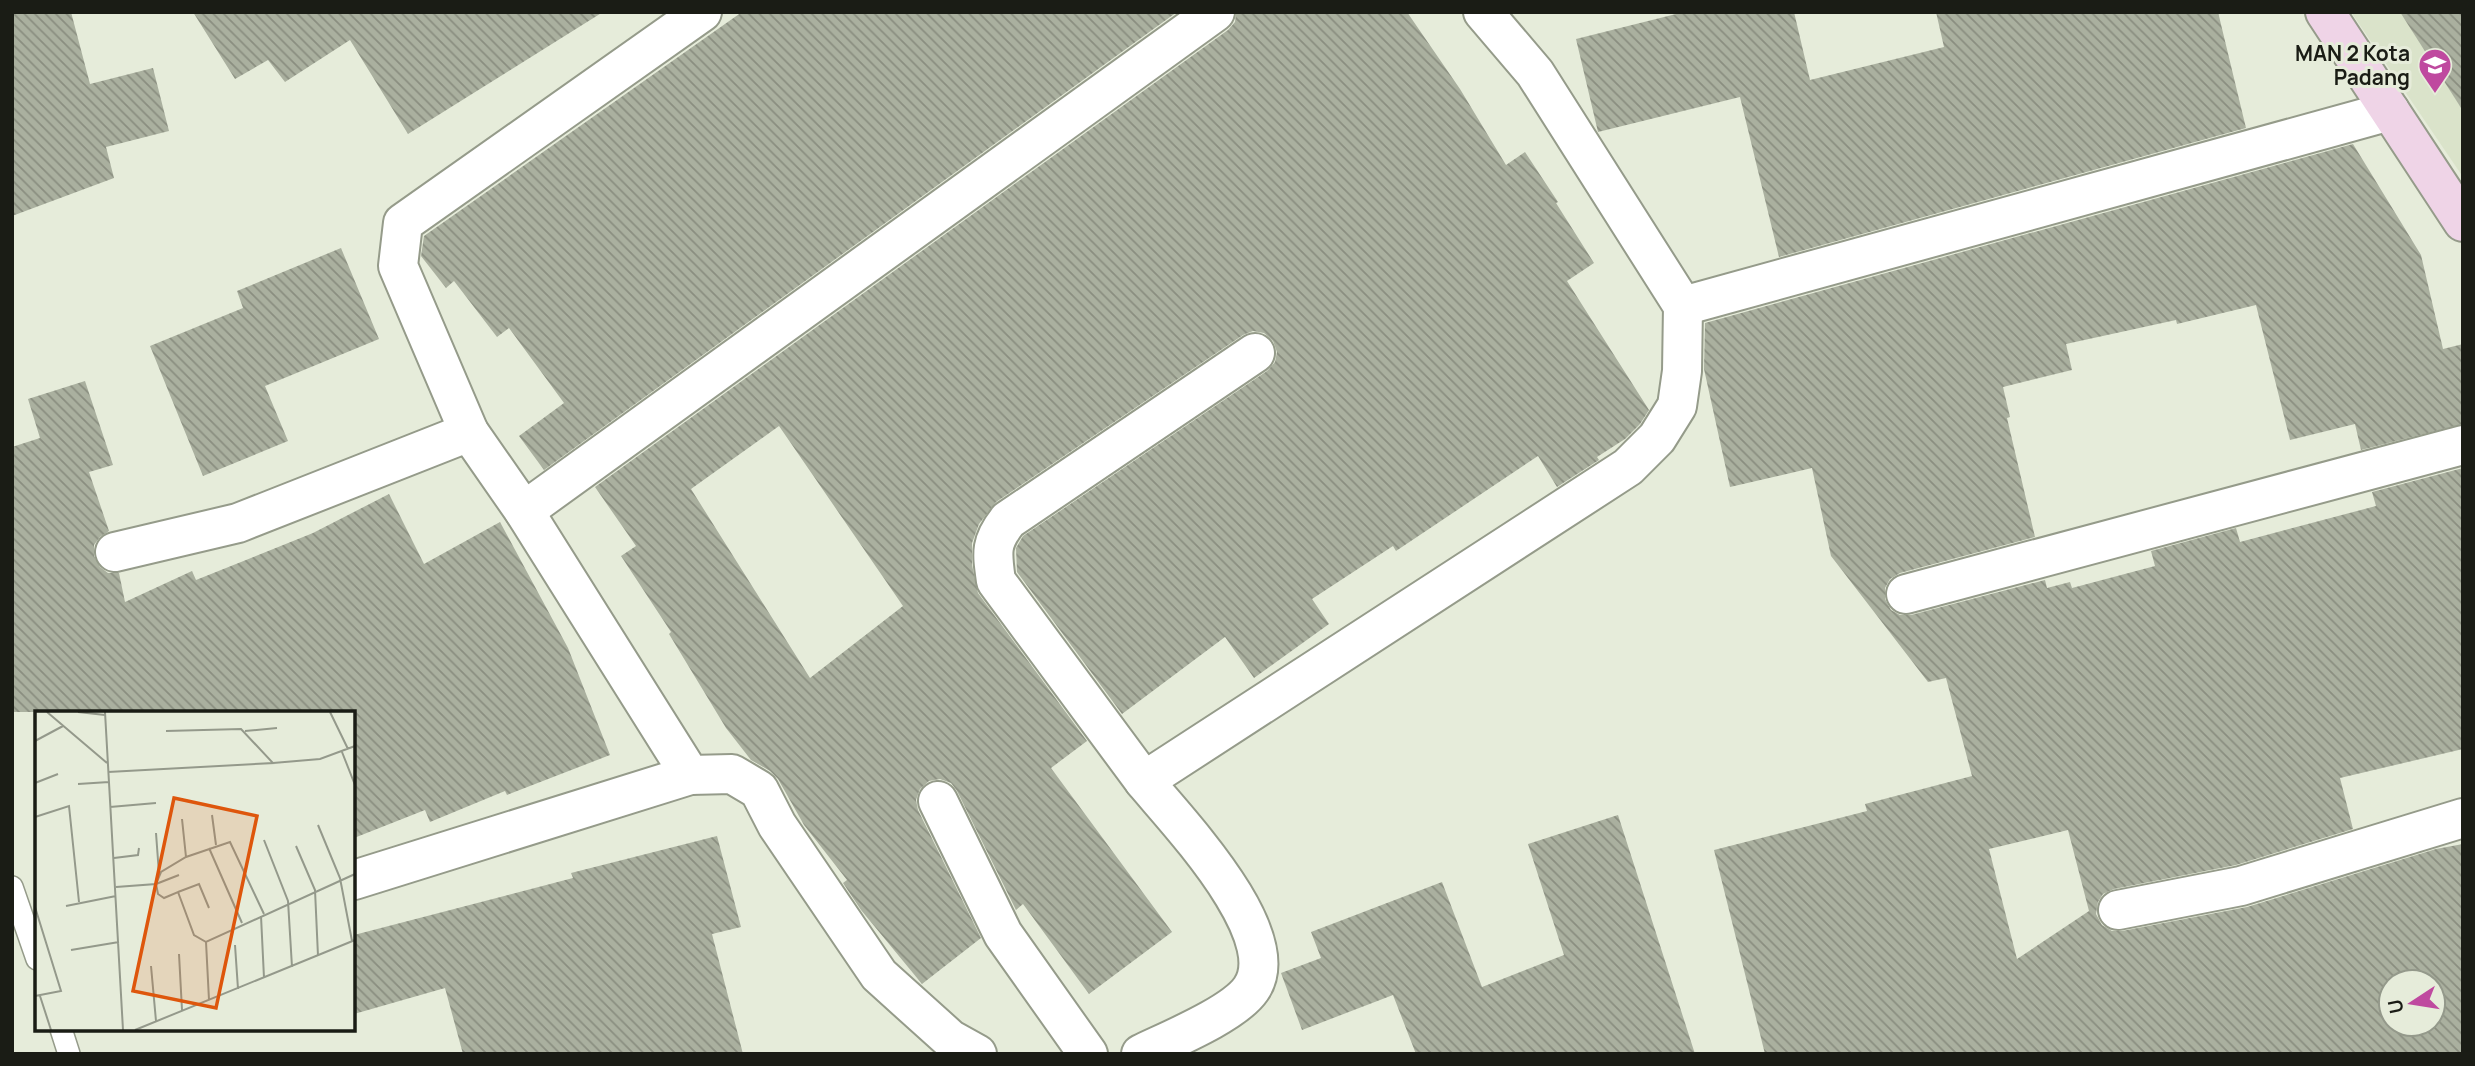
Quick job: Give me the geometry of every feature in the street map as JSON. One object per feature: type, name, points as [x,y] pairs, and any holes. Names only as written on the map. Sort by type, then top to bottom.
[{"type":"street","points":[[690,775],[524,511],[469,432],[398,266],[403,223],[702,12]]},
{"type":"street","points":[[524,511],[1215,12]]},
{"type":"street","points":[[1144,781],[1628,467],[1657,438],[1677,406],[1682,371],[1683,306],[1535,74],[1483,12]]},
{"type":"street","points":[[2325,12],[2463,222]]},
{"type":"street","points":[[1683,306],[2390,111]]},
{"type":"street","points":[[1141,1054],[1224,1012],[1250,991],[1257,977],[1258,957],[1252,928],[1233,891],[1144,781],[996,581],[992,552],[995,536],[1008,520],[1255,353]]},
{"type":"street","points":[[115,552],[238,523],[469,432]]},
{"type":"street","points":[[1906,594],[2463,445]]},
{"type":"street","points":[[355,880],[690,775],[732,774],[759,790],[778,825],[878,975],[950,1039],[977,1054]]},
{"type":"street","points":[[938,801],[1003,934],[1088,1054]]},
{"type":"street","points":[[2118,910],[2241,886],[2463,818]]},
{"type":"lane","points":[[12,887],[35,953]]},
{"type":"lane","points":[[62,1031],[69,1054]]},
{"type":"shaded area","name":"MAN 2 Kota Padang","points":[[2351,12],[2463,12],[2463,177]]},
{"type":"building","points":[[12,12],[71,12],[90,84],[153,68],[169,131],[106,147],[114,178],[12,216]]},
{"type":"building","points":[[193,12],[603,12],[408,134],[350,40],[285,82],[268,60],[235,79]]},
{"type":"building","points":[[742,12],[1177,12],[544,470],[519,436],[564,403],[509,328],[497,337],[454,281],[446,288],[421,256],[424,236]]},
{"type":"building","points":[[1236,12],[1407,12],[1460,89],[1506,165],[1525,152],[1558,202],[1556,203],[1594,263],[1567,281],[1649,410],[1625,439],[1597,457],[1599,460],[1557,487],[1538,456],[1396,551],[1393,546],[1312,599],[1329,624],[1254,678],[1225,637],[1122,714],[1017,572],[1016,548],[1023,536],[1267,371],[1275,362],[1277,352],[1273,341],[1264,333],[1253,331],[1243,335],[996,502],[979,524],[972,543],[972,565],[978,593],[1087,741],[1051,768],[1172,932],[1089,994],[1023,904],[1016,910],[951,783],[940,779],[929,781],[920,789],[916,800],[918,810],[981,938],[922,984],[861,910],[843,883],[847,880],[804,825],[778,779],[751,760],[726,728],[669,634],[671,632],[621,556],[636,546],[595,487],[1228,30],[1235,22]],"holes":[[[779,426],[903,606],[810,678],[691,489]]]},
{"type":"building","points":[[1684,12],[1794,12],[1810,80],[1944,47],[1936,12],[2218,12],[2246,128],[1779,257],[1740,97],[1598,132],[1576,39]]},
{"type":"building","points":[[2400,12],[2463,12],[2463,111]]},
{"type":"building","points":[[2353,144],[2421,255],[2443,349],[2463,344],[2463,424],[2361,450],[2355,424],[2290,440],[2256,305],[2177,324],[2176,320],[2066,344],[2072,370],[2003,387],[2010,417],[2007,418],[2035,537],[1900,573],[1890,579],[1885,588],[1885,599],[1891,610],[1900,615],[1911,615],[2045,580],[2047,588],[2070,582],[2072,588],[2155,566],[2151,551],[2236,528],[2240,542],[2376,506],[2372,492],[2463,468],[2463,749],[2340,778],[2353,829],[2236,865],[2114,889],[2103,894],[2096,914],[2102,925],[2112,931],[2122,931],[2247,907],[2436,849],[2463,844],[2463,1054],[1765,1054],[1714,850],[1867,811],[1865,804],[1972,776],[1946,678],[1928,682],[1831,556],[1812,468],[1730,487],[1704,369],[1705,323]],"holes":[[[2068,830],[2089,911],[2017,959],[1989,849]]]},
{"type":"building","points":[[341,248],[379,339],[265,386],[288,441],[203,476],[150,346],[243,308],[237,291]]},
{"type":"building","points":[[85,381],[113,465],[89,472],[109,531],[94,545],[94,556],[100,567],[108,573],[119,573],[125,602],[192,571],[196,580],[313,533],[389,494],[424,564],[500,522],[568,648],[610,755],[507,795],[505,791],[430,822],[425,810],[355,838],[355,711],[12,712],[12,447],[40,438],[28,399]]},
{"type":"building","points":[[1618,815],[1695,1054],[1416,1054],[1393,995],[1302,1030],[1281,973],[1321,958],[1311,932],[1442,882],[1482,987],[1564,955],[1528,844]]},
{"type":"building","points":[[717,836],[741,927],[712,934],[743,1054],[463,1054],[445,988],[355,1014],[355,935],[573,878],[571,873]]},
{"type":"place","name":"MAN 2 Kota Padang","points":[[2435,95]]}]
